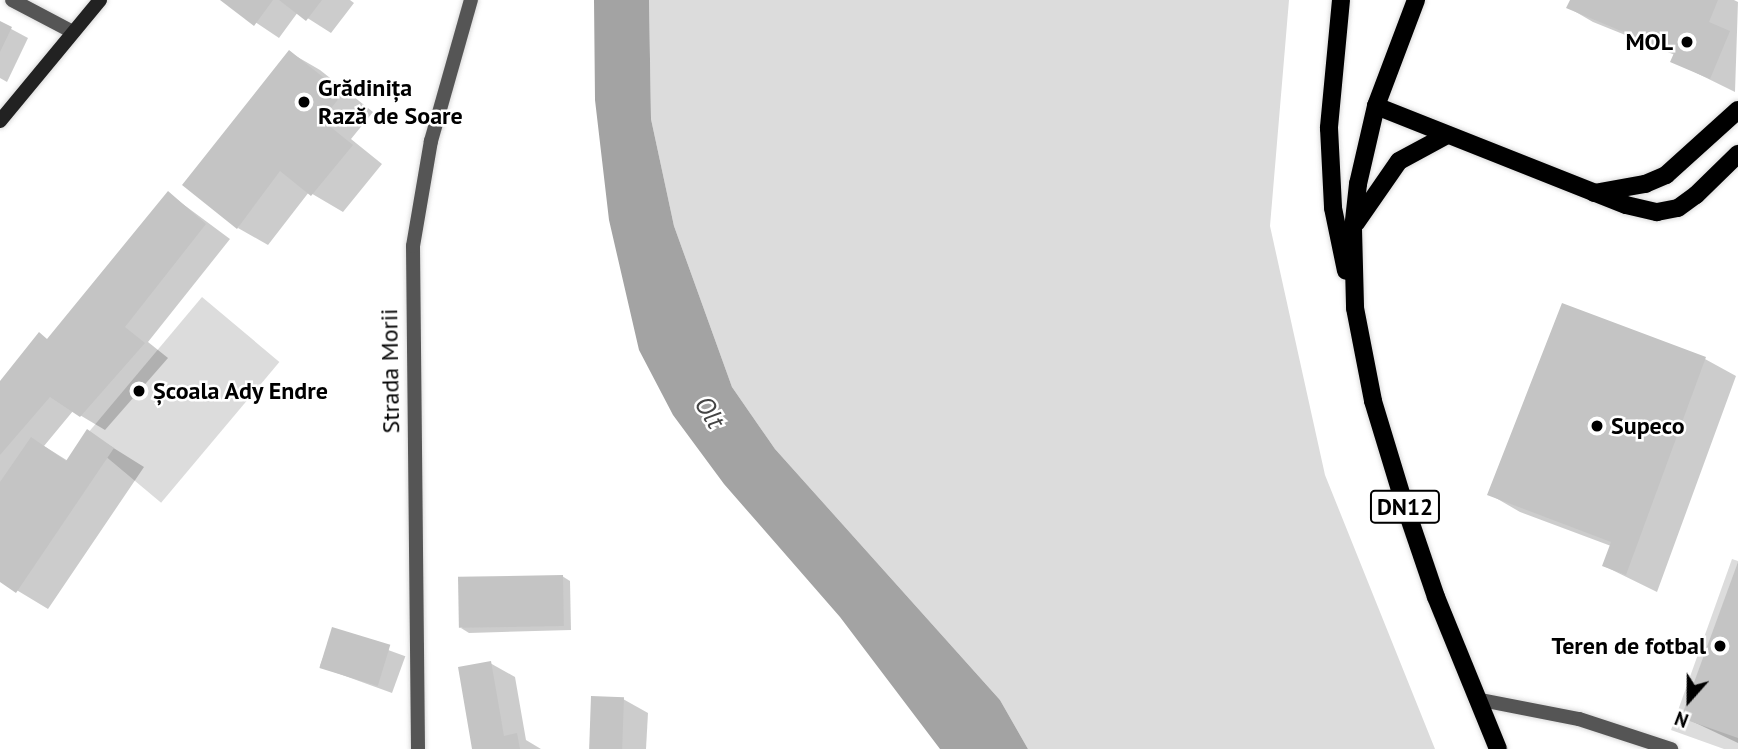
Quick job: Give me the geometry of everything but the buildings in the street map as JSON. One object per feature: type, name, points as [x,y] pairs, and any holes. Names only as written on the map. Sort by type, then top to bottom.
[{"type":"main road","points":[[1341,0],[1330,162],[1333,208],[1355,308]]},
{"type":"main road","name":"DN12","points":[[1416,0],[1376,106],[1353,229],[1355,308],[1373,401],[1403,500],[1476,699],[1498,749]]},
{"type":"main road","points":[[1376,106],[1594,193],[1657,212],[1678,208],[1696,195],[1738,154]]},
{"type":"main road","points":[[1594,193],[1645,184],[1666,175],[1738,110]]},
{"type":"main road","points":[[1353,229],[1399,161],[1447,135]]},
{"type":"street","points":[[12,0],[74,32]]},
{"type":"street","points":[[0,121],[100,0]]},
{"type":"street","name":"Strada Morii","points":[[418,749],[413,246],[431,141],[471,0]]},
{"type":"street","points":[[1476,699],[1579,719],[1671,749]]},
{"type":"shaded area","points":[[649,0],[1289,0],[1270,226],[1325,475],[1435,749],[1028,749],[1000,700],[775,449],[732,387],[674,226],[651,119]]},
{"type":"shaded area","points":[[202,297],[279,362],[161,503],[84,438]]},
{"type":"shaded area","name":"Teren de fotbal","points":[[1732,559],[1738,561],[1738,749],[1724,749],[1671,730]]},
{"type":"water","name":"Olt","points":[[594,0],[649,0],[651,119],[674,226],[732,387],[775,449],[1000,700],[1028,749],[940,749],[840,617],[724,484],[673,415],[639,350],[609,220],[595,100]]},
{"type":"place","name":"MOL","points":[[1687,42]]},
{"type":"place","name":"Grădinița Rază de Soare","points":[[304,102]]},
{"type":"place","name":"Școala Ady Endre","points":[[139,391]]},
{"type":"place","name":"Supeco","points":[[1597,426]]},
{"type":"place","name":"Teren de fotbal","points":[[1720,646]]}]
